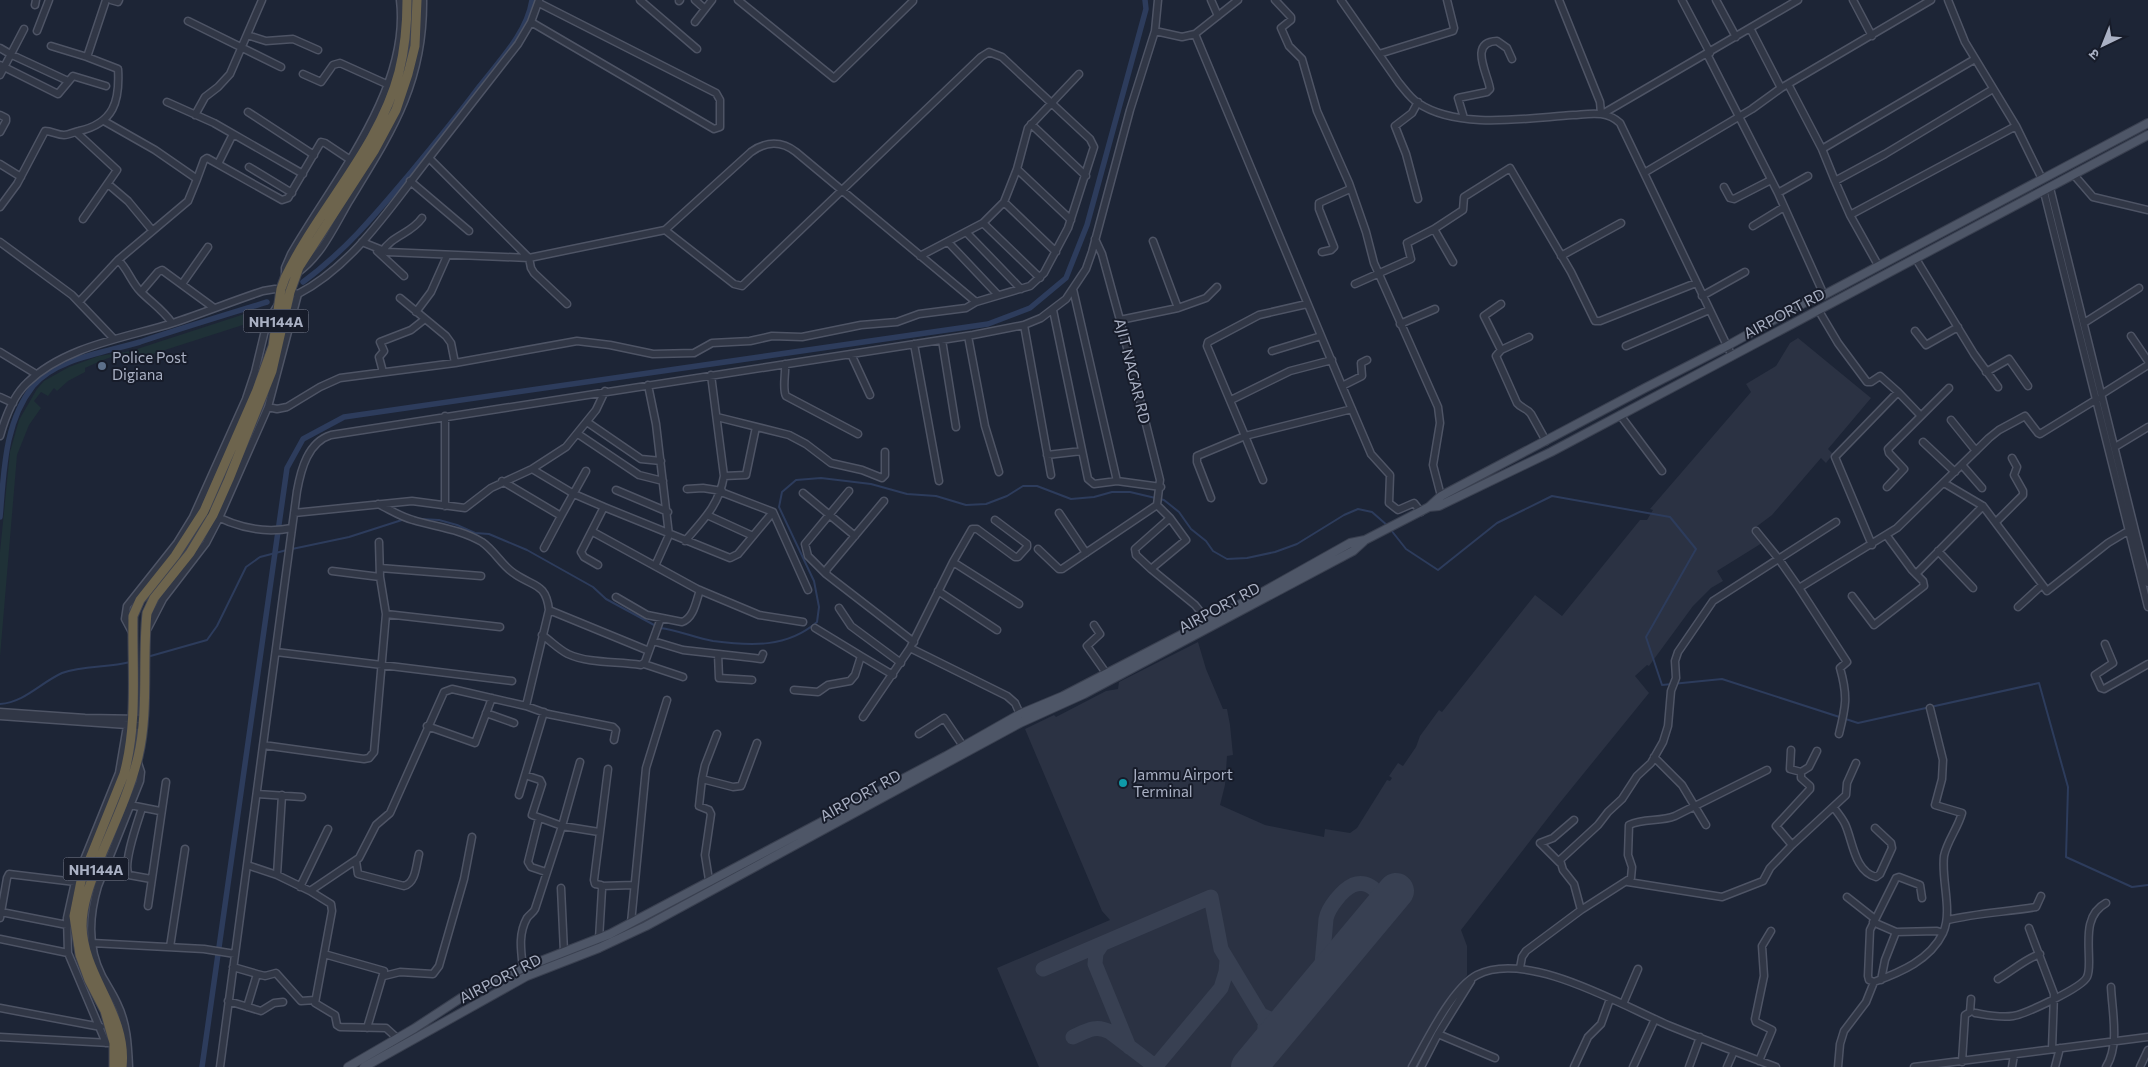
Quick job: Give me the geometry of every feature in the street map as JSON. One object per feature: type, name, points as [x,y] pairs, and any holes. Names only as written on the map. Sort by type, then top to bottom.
[{"type":"highway","name":"NH144A","points":[[290,291],[285,278],[346,170],[376,127],[396,71],[405,36],[406,0]]},
{"type":"highway","name":"NH144A","points":[[114,1067],[105,1011],[89,980],[80,956],[74,916],[80,881],[124,774],[128,759],[144,669],[144,638],[149,606],[190,553],[249,432],[272,371],[290,291],[297,273],[378,145],[396,110],[413,52],[417,26],[417,0]]},
{"type":"highway","name":"NH144A","points":[[122,1067],[121,1036],[108,1001],[89,960],[82,927],[84,906],[90,884],[137,760],[140,745],[135,723],[133,616],[140,600],[209,513],[272,346],[279,304],[290,291]]},
{"type":"main road","points":[[348,1067],[467,994],[523,968],[599,939],[1020,714],[1062,696],[1252,598],[1350,543],[1368,538],[1429,508],[1441,496],[1727,346],[1804,303],[1824,295],[2148,124]]},
{"type":"main road","name":"AIRPORT RD","points":[[1429,508],[1439,506],[1552,452],[2148,135]]},
{"type":"main road","name":"AIRPORT RD","points":[[364,1067],[527,976],[599,948],[655,921],[845,820],[1020,723],[1084,694],[1354,551],[1368,538]]},
{"type":"street","points":[[37,31],[49,0]]},
{"type":"street","points":[[87,57],[106,0]]},
{"type":"street","points":[[111,0],[118,2],[120,0]]},
{"type":"street","points":[[195,115],[207,94],[226,80],[242,49],[262,0]]},
{"type":"street","points":[[396,71],[401,23],[400,0]]},
{"type":"street","points":[[297,273],[311,262],[321,249],[372,166],[403,107],[410,90],[420,52],[422,0]]},
{"type":"street","points":[[640,0],[697,49]]},
{"type":"street","points":[[695,0],[705,9]]},
{"type":"street","points":[[695,22],[712,0]]},
{"type":"street","points":[[738,0],[834,78],[913,1]]},
{"type":"street","points":[[220,1067],[291,530],[298,483],[305,461],[312,448],[324,437],[445,416],[968,336],[1024,325],[1041,318],[1053,310],[1073,290],[1089,261],[1130,110],[1155,31],[1158,0]]},
{"type":"street","points":[[1211,0],[1218,16]]},
{"type":"street","points":[[1155,31],[1182,37],[1195,34],[1238,0]]},
{"type":"street","points":[[1275,0],[1292,19],[1283,26],[1281,32],[1289,46],[1302,59],[1317,111],[1350,189],[1378,274],[1438,407],[1440,423],[1432,466],[1441,496]]},
{"type":"street","points":[[1341,0],[1399,83],[1418,102],[1464,118],[1491,121],[1603,113],[1797,0]]},
{"type":"street","points":[[1378,54],[1453,31],[1454,28],[1447,0]]},
{"type":"street","points":[[1559,0],[1603,113],[1617,120],[1622,126],[1732,356]]},
{"type":"street","points":[[1682,0],[1778,193],[1824,295]]},
{"type":"street","points":[[1716,0],[1736,36]]},
{"type":"street","points":[[1853,0],[1872,36]]},
{"type":"street","points":[[1644,173],[1757,106],[1781,88],[1932,0]]},
{"type":"street","points":[[1948,0],[1962,37],[2016,126],[2042,179]]},
{"type":"street","points":[[0,436],[13,403],[25,385],[36,374],[53,364],[114,338],[172,323],[269,289],[290,291],[326,276],[362,242],[498,70],[531,22],[539,2],[712,90],[720,100],[720,127],[714,128],[531,22]]},
{"type":"street","points":[[188,21],[281,68]]},
{"type":"street","points":[[1750,28],[1781,88]]},
{"type":"street","points":[[0,76],[2,66],[12,55],[24,29]]},
{"type":"street","points":[[1195,34],[1370,454],[1390,475],[1389,503],[1398,510],[1414,504],[1421,512]]},
{"type":"street","points":[[247,35],[266,41],[293,39],[318,50]]},
{"type":"street","points":[[1464,118],[1458,98],[1487,92],[1490,88],[1480,55],[1483,48],[1489,42],[1497,41],[1507,48],[1512,59]]},
{"type":"street","points":[[0,207],[2,199],[21,177],[45,131],[64,135],[90,129],[110,115],[115,104],[118,69],[51,46]]},
{"type":"street","points":[[0,48],[68,81]]},
{"type":"street","points":[[268,407],[282,409],[287,407],[320,387],[340,378],[455,363],[580,341],[653,354],[694,353],[712,343],[750,341],[772,336],[802,337],[861,325],[897,322],[919,314],[966,308],[976,302],[1030,286],[1040,278],[1048,267],[1071,220],[1094,151],[1092,142],[1052,103],[1002,57],[990,52],[981,57],[742,286],[734,284],[665,230]]},
{"type":"street","points":[[1822,149],[1975,59]]},
{"type":"street","points":[[303,74],[322,82],[334,65],[340,63],[391,86],[349,160],[346,170]]},
{"type":"street","points":[[2,66],[58,94],[72,76],[106,86]]},
{"type":"street","points":[[920,256],[983,223],[1004,202],[1017,169],[1026,132],[1031,124],[1079,74]]},
{"type":"street","points":[[1788,84],[1822,149],[1850,215],[1878,265]]},
{"type":"street","points":[[1835,181],[1993,89]]},
{"type":"street","points":[[167,102],[233,134],[303,174]]},
{"type":"street","points":[[1418,102],[1410,115],[1395,126],[1406,154],[1418,199]]},
{"type":"street","points":[[248,112],[314,154]]},
{"type":"street","points":[[0,115],[6,118],[0,132]]},
{"type":"street","points":[[104,121],[155,150],[197,179]]},
{"type":"street","points":[[1031,124],[1086,176]]},
{"type":"street","points":[[1850,215],[2016,126]]},
{"type":"street","points":[[76,132],[117,169],[117,172],[83,219]]},
{"type":"street","points":[[218,164],[233,134]]},
{"type":"street","points":[[79,302],[118,260],[188,201],[206,158],[282,200],[288,198],[292,193],[323,142],[349,160]]},
{"type":"street","points":[[362,242],[382,252],[529,258],[665,230],[751,152],[768,144],[781,144],[792,148],[976,302]]},
{"type":"street","points":[[429,158],[529,258],[534,274],[567,304]]},
{"type":"street","points":[[0,164],[21,177]]},
{"type":"street","points":[[249,167],[292,193]]},
{"type":"street","points":[[1355,284],[1411,259],[1408,243],[1463,210],[1462,201],[1464,197],[1510,168],[1562,256],[1591,316],[1596,321],[1696,283]]},
{"type":"street","points":[[1017,169],[1071,220]]},
{"type":"street","points":[[2074,175],[2093,197],[2148,210]]},
{"type":"street","points":[[1778,193],[1808,176]]},
{"type":"street","points":[[1724,188],[1730,198],[1734,199],[1771,180]]},
{"type":"street","points":[[410,181],[468,231]]},
{"type":"street","points":[[108,184],[128,201],[152,230]]},
{"type":"street","points":[[1322,252],[1331,250],[1334,247],[1319,209],[1319,203],[1350,189]]},
{"type":"street","points":[[2047,190],[2084,323],[2128,531],[2148,607]]},
{"type":"street","points":[[2047,190],[2148,581]]},
{"type":"street","points":[[1004,202],[1056,252]]},
{"type":"street","points":[[1754,226],[1784,207]]},
{"type":"street","points":[[382,252],[390,241],[414,228],[422,218]]},
{"type":"street","points":[[983,223],[1040,278]]},
{"type":"street","points":[[1562,256],[1621,223]]},
{"type":"street","points":[[1434,229],[1453,262]]},
{"type":"street","points":[[966,232],[1021,289]]},
{"type":"street","name":"AJIT NAGAR RD","points":[[1095,239],[1102,254],[1120,320],[1160,489],[1157,504]]},
{"type":"street","points":[[1153,240],[1178,308]]},
{"type":"street","points":[[0,242],[79,302],[114,338]]},
{"type":"street","points":[[948,242],[998,295]]},
{"type":"street","points":[[182,284],[208,248]]},
{"type":"street","points":[[374,248],[404,276]]},
{"type":"street","points":[[416,312],[431,292],[447,256]]},
{"type":"street","points":[[1916,259],[1986,372],[1998,387]]},
{"type":"street","points":[[118,260],[127,269],[141,292],[161,309],[172,323]]},
{"type":"street","points":[[141,292],[160,270],[214,308]]},
{"type":"street","points":[[1702,296],[1745,272]]},
{"type":"street","points":[[1120,320],[1178,308],[1206,298],[1217,287]]},
{"type":"street","points":[[2084,323],[2139,288]]},
{"type":"street","points":[[1073,290],[1117,481]]},
{"type":"street","points":[[290,291],[268,407],[209,513],[245,528],[291,530]]},
{"type":"street","points":[[400,298],[449,340],[455,363]]},
{"type":"street","points":[[1263,480],[1207,346],[1208,342],[1259,315],[1307,304]]},
{"type":"street","points":[[1501,304],[1484,316],[1501,350]]},
{"type":"street","points":[[1400,324],[1435,309]]},
{"type":"street","points":[[1053,310],[1088,479],[1091,484],[1117,481],[1160,489]]},
{"type":"street","points":[[1626,346],[1709,310]]},
{"type":"street","points":[[1819,310],[1838,343],[1867,382],[1871,382],[1880,376],[1921,416]]},
{"type":"street","points":[[383,372],[379,357],[384,352],[380,342],[411,330],[425,319]]},
{"type":"street","points":[[1024,325],[1051,475]]},
{"type":"street","points":[[1915,332],[1926,345],[1958,327]]},
{"type":"street","points":[[968,336],[985,426],[998,472]]},
{"type":"street","points":[[1272,351],[1321,336]]},
{"type":"street","points":[[2131,336],[2148,361]]},
{"type":"street","points":[[1529,337],[1501,350],[1496,354],[1496,357],[1517,403],[1523,409],[1530,411],[1546,441]]},
{"type":"street","points":[[942,340],[956,427]]},
{"type":"street","points":[[914,344],[939,481]]},
{"type":"street","points":[[0,352],[36,374]]},
{"type":"street","points":[[851,354],[870,395]]},
{"type":"street","points":[[1986,372],[2009,359],[2028,386]]},
{"type":"street","points":[[1231,400],[1290,372],[1332,360]]},
{"type":"street","points":[[1342,386],[1362,376],[1361,363],[1367,360]]},
{"type":"street","points":[[785,364],[786,380],[784,391],[786,396],[858,434]]},
{"type":"street","points":[[1799,588],[1887,536],[1908,519],[1999,430],[2022,416],[2026,417],[2040,434],[2148,365]]},
{"type":"street","points":[[685,541],[708,515],[721,492],[724,476],[711,376]]},
{"type":"street","points":[[648,385],[656,424],[668,512],[669,534],[656,566]]},
{"type":"street","points":[[1887,487],[1904,469],[1889,453],[1888,449],[1949,388]]},
{"type":"street","points":[[294,513],[412,501],[465,508],[502,482],[532,469],[560,452],[578,434],[596,410],[605,391]]},
{"type":"street","points":[[1872,545],[1835,457],[1898,392]]},
{"type":"street","points":[[0,397],[13,403]]},
{"type":"street","points":[[1211,498],[1197,462],[1197,456],[1245,436],[1352,409]]},
{"type":"street","points":[[445,416],[445,506]]},
{"type":"street","points":[[1620,416],[1662,470]]},
{"type":"street","points":[[717,417],[797,438],[831,463],[862,470],[882,478],[885,475],[885,452]]},
{"type":"street","points":[[1951,420],[1976,451]]},
{"type":"street","points":[[587,422],[640,459],[661,461]]},
{"type":"street","points":[[724,476],[745,476],[747,474],[756,427]]},
{"type":"street","points":[[2115,448],[2148,427]]},
{"type":"street","points":[[578,434],[640,475],[663,481]]},
{"type":"street","points":[[1923,442],[1955,472]]},
{"type":"street","points":[[1047,454],[1082,451]]},
{"type":"street","points":[[1996,522],[2023,495],[2023,491],[2014,475],[2017,467],[2012,458]]},
{"type":"street","points":[[1962,465],[1982,488]]},
{"type":"street","points":[[532,469],[574,494],[730,558],[738,554],[773,512]]},
{"type":"street","points":[[544,548],[586,472]]},
{"type":"street","points":[[502,482],[561,516]]},
{"type":"street","points":[[1944,483],[1983,506],[2046,590],[2050,591],[2108,543],[2128,531]]},
{"type":"street","points":[[687,489],[703,488],[721,492],[773,512],[808,590]]},
{"type":"street","points":[[616,490],[668,512]]},
{"type":"street","points":[[849,491],[805,544],[808,556],[826,574],[912,645],[1007,696],[1015,703],[1020,714]]},
{"type":"street","points":[[803,493],[855,536]]},
{"type":"street","points":[[826,574],[884,501]]},
{"type":"street","points":[[378,504],[411,520],[450,529],[480,541],[495,553],[512,572],[544,591],[548,599],[549,610],[526,706]]},
{"type":"street","points":[[1038,549],[1061,569],[1086,554],[1157,504],[1186,540],[1152,569]]},
{"type":"street","points":[[1916,574],[1983,506]]},
{"type":"street","points":[[598,565],[584,557],[581,552],[593,532],[604,507]]},
{"type":"street","points":[[1059,513],[1086,554]]},
{"type":"street","points":[[708,515],[753,536]]},
{"type":"street","points":[[1170,518],[1134,549],[1136,555],[1195,605],[1207,620]]},
{"type":"street","points":[[862,717],[893,675],[912,645],[952,562],[971,531],[975,528],[1015,557],[1018,557],[1027,547],[1027,544],[995,520]]},
{"type":"street","points":[[1560,863],[1561,857],[1598,825],[1622,798],[1637,776],[1649,765],[1654,757],[1667,733],[1671,691],[1676,678],[1675,661],[1678,652],[1713,601],[1836,522]]},
{"type":"street","points":[[1756,531],[1799,588],[1847,662],[1840,668],[1846,690],[1846,705],[1839,734]]},
{"type":"street","points":[[593,532],[700,590],[759,615],[803,622]]},
{"type":"street","points":[[1852,596],[1874,626],[1922,587],[1923,581],[1887,536]]},
{"type":"street","points":[[263,746],[359,758],[369,758],[374,752],[386,614],[380,577],[379,542]]},
{"type":"street","points":[[1938,551],[1973,588]]},
{"type":"street","points":[[952,562],[1019,604]]},
{"type":"street","points":[[380,568],[480,576]]},
{"type":"street","points":[[332,571],[380,577]]},
{"type":"street","points":[[2018,607],[2042,585]]},
{"type":"street","points":[[616,597],[642,612],[661,619],[680,622],[688,620],[700,590]]},
{"type":"street","points":[[938,591],[997,630]]},
{"type":"street","points":[[839,608],[851,626],[901,663]]},
{"type":"street","points":[[549,610],[649,651]]},
{"type":"street","points":[[386,614],[500,627]]},
{"type":"street","points":[[644,664],[661,619]]},
{"type":"street","points":[[1094,625],[1100,634],[1087,646],[1106,673]]},
{"type":"street","points":[[815,628],[893,675]]},
{"type":"street","points":[[542,635],[568,654],[583,658],[644,664],[683,677]]},
{"type":"street","points":[[653,641],[678,649],[718,654],[761,659],[764,654]]},
{"type":"street","points":[[2105,644],[2113,664],[2095,675],[2102,689],[2148,664]]},
{"type":"street","points":[[276,652],[512,681]]},
{"type":"street","points":[[718,654],[719,678],[752,680]]},
{"type":"street","points":[[794,690],[818,692],[826,686],[850,681],[855,674],[861,656]]},
{"type":"street","points":[[310,891],[356,861],[365,848],[376,825],[393,808],[441,696],[449,689],[526,706],[544,712],[613,726],[616,730],[614,740]]},
{"type":"street","points":[[427,726],[474,743],[477,742],[492,698]]},
{"type":"street","points":[[631,922],[646,768],[667,700]]},
{"type":"street","points":[[1922,898],[1920,885],[1898,877],[1874,921],[1869,936],[1868,976],[1870,981],[1874,982],[1897,975],[1910,967],[1930,951],[1943,933],[1948,920],[1946,910],[1945,854],[1962,813],[1935,806],[1942,779],[1943,760],[1930,708]]},
{"type":"street","points":[[0,712],[18,716]]},
{"type":"street","points":[[519,794],[544,712]]},
{"type":"street","points":[[486,714],[514,723]]},
{"type":"street","points":[[0,716],[135,723],[119,773],[74,882],[67,925],[68,953],[83,993],[110,1043]]},
{"type":"street","points":[[919,734],[944,718],[963,746]]},
{"type":"street","points":[[709,880],[705,855],[711,814],[710,810],[699,806],[705,765],[717,734]]},
{"type":"street","points":[[702,780],[740,787],[743,784],[757,743]]},
{"type":"street","points":[[1792,750],[1790,770],[1801,772],[1809,767],[1817,751]]},
{"type":"street","points":[[1654,757],[1674,776],[1696,806],[1706,825]]},
{"type":"street","points":[[129,1067],[125,1027],[117,1003],[101,974],[92,943],[90,919],[93,901],[141,772],[137,760]]},
{"type":"street","points":[[523,968],[520,941],[522,931],[535,909],[562,826],[580,762]]},
{"type":"street","points":[[1520,968],[1522,957],[1526,951],[1606,893],[1628,882],[1722,898],[1763,880],[1770,868],[1792,845],[1834,808],[1846,794],[1847,783],[1856,763]]},
{"type":"street","points":[[608,769],[594,880],[595,884],[601,886],[634,885]]},
{"type":"street","points":[[1628,882],[1633,872],[1628,855],[1630,824],[1648,820],[1663,820],[1696,806],[1767,770]]},
{"type":"street","points":[[1792,845],[1776,826],[1810,789],[1810,786],[1801,778],[1801,772]]},
{"type":"street","points":[[526,775],[542,782],[532,813],[539,818],[562,826],[599,832]]},
{"type":"street","points":[[148,906],[160,811],[166,782]]},
{"type":"street","points":[[257,794],[302,797]]},
{"type":"street","points":[[277,875],[282,795]]},
{"type":"street","points":[[130,805],[160,811]]},
{"type":"street","points":[[142,808],[130,848],[127,870],[129,875],[151,879]]},
{"type":"street","points":[[1834,808],[1845,824],[1857,858],[1870,874],[1876,877],[1880,874],[1892,848],[1891,843],[1876,828]]},
{"type":"street","points":[[539,818],[528,862],[531,866],[546,872]]},
{"type":"street","points":[[1574,820],[1553,838],[1540,843],[1560,863],[1574,884],[1581,910]]},
{"type":"street","points":[[300,887],[328,830]]},
{"type":"street","points":[[384,976],[400,972],[433,974],[439,966],[464,879],[472,837]]},
{"type":"street","points":[[170,947],[184,849]]},
{"type":"street","points":[[356,861],[356,872],[359,874],[407,886],[413,879],[419,854]]},
{"type":"street","points":[[247,865],[277,875],[310,891],[332,906],[319,989],[315,1000],[317,1005],[335,1015],[337,1025],[340,1027],[386,1028],[397,1038]]},
{"type":"street","points":[[67,925],[0,915],[6,878],[9,874],[74,882]]},
{"type":"street","points":[[599,939],[601,886]]},
{"type":"street","points":[[561,888],[564,952]]},
{"type":"street","points":[[1948,920],[1988,912],[2006,912],[2036,907],[2041,896]]},
{"type":"street","points":[[1847,897],[1874,921],[1896,932],[1936,930],[1943,933]]},
{"type":"street","points":[[1974,1013],[2010,1016],[2054,1000],[2084,981],[2088,976],[2090,922],[2096,911],[2106,903]]},
{"type":"street","points":[[2029,928],[2053,989],[2055,1067]]},
{"type":"street","points":[[1759,1060],[1772,1030],[1756,1022],[1755,1019],[1764,976],[1762,946],[1771,931]]},
{"type":"street","points":[[1881,980],[1896,932]]},
{"type":"street","points":[[0,939],[68,953]]},
{"type":"street","points":[[92,943],[210,950],[234,954]]},
{"type":"street","points":[[324,954],[382,970],[384,976],[367,1028]]},
{"type":"street","points":[[1998,978],[2028,959],[2040,954]]},
{"type":"street","points":[[233,968],[265,976],[276,973],[301,1001],[315,1000]]},
{"type":"street","points":[[1412,1067],[1448,1007],[1464,986],[1473,978],[1491,970],[1520,968],[1538,972],[1623,1004],[1655,1019],[1776,1067]]},
{"type":"street","points":[[1623,1004],[1638,969]]},
{"type":"street","points":[[247,1007],[257,974]]},
{"type":"street","points":[[1421,1067],[1438,1034],[1467,991],[1473,978]]},
{"type":"street","points":[[1838,1067],[1840,1044],[1844,1031],[1866,1002],[1874,982]]},
{"type":"street","points":[[2106,1067],[2111,1057],[2113,1040],[2111,986]]},
{"type":"street","points":[[1574,1067],[1588,1036],[1601,1024],[1610,999]]},
{"type":"street","points":[[1962,1062],[1965,1015],[1970,1012],[1971,999]]},
{"type":"street","points":[[228,1001],[261,1011],[271,1004],[283,1002]]},
{"type":"street","points":[[0,1008],[101,1027]]},
{"type":"street","points":[[1633,1067],[1655,1019]]},
{"type":"street","points":[[1438,1034],[1495,1058]]},
{"type":"street","points":[[0,1037],[110,1043]]},
{"type":"street","points":[[1689,1067],[1700,1037]]},
{"type":"street","points":[[1914,1067],[2148,1037]]},
{"type":"street","points":[[2140,1067],[2148,1050]]},
{"type":"street","points":[[1727,1067],[1734,1051]]},
{"type":"street","points":[[2012,1067],[2014,1055]]},
{"type":"shaded area","points":[[257,310],[258,320],[137,359],[125,355],[111,357],[85,368],[85,372],[68,381],[57,391],[54,388],[48,396],[41,392],[34,401],[41,408],[29,425],[17,455],[0,657],[0,552],[10,452],[19,420],[37,389],[44,381],[69,367],[99,356],[131,351]]},
{"type":"shaded area","points":[[1798,338],[1871,398],[1828,449],[1833,454],[1826,463],[1821,458],[1772,515],[1752,530],[1762,543],[1717,571],[1723,581],[1711,588],[1693,606],[1649,666],[1647,665],[1635,676],[1649,693],[1558,805],[1461,930],[1467,946],[1467,975],[1409,1067],[1039,1067],[997,968],[1110,920],[1102,911],[1025,729],[1054,715],[1056,717],[1106,691],[1118,689],[1119,682],[1198,642],[1206,669],[1223,709],[1227,709],[1230,725],[1233,755],[1227,756],[1225,785],[1220,805],[1265,825],[1324,837],[1325,829],[1350,833],[1357,828],[1387,780],[1390,781],[1392,778],[1389,776],[1398,763],[1403,766],[1416,747],[1420,736],[1439,710],[1442,712],[1535,595],[1562,616],[1640,520],[1647,520],[1653,510],[1650,509],[1751,392],[1746,384],[1776,366],[1790,343]]},
{"type":"waterway","points":[[303,282],[332,258],[358,232],[444,132],[511,46],[524,24],[532,0]]},
{"type":"waterway","points":[[202,1067],[287,468],[303,439],[344,417],[988,324],[1030,308],[1066,278],[1087,225],[1146,9],[1145,0]]},
{"type":"waterway","points":[[0,517],[7,448],[11,432],[23,400],[43,376],[68,362],[83,357],[140,342],[267,302]]},
{"type":"waterway","points":[[660,628],[713,641],[755,644],[781,641],[793,637],[817,622],[819,607],[814,581],[779,507],[782,492],[796,480],[821,478],[871,484],[907,494],[936,496],[966,505],[986,504],[1007,496],[1023,486],[1037,486],[1071,499],[1094,497],[1112,492],[1130,492],[1164,500],[1179,512],[1191,529],[1206,541],[1213,551],[1227,559],[1247,558],[1275,552],[1297,544],[1344,515],[1358,509],[1372,512],[1388,526]]},
{"type":"waterway","points":[[1391,530],[1406,549],[1438,570],[1497,523],[1552,496],[1670,517],[1696,549],[1646,637],[1662,685],[1722,679],[1858,723],[2039,683],[2068,787],[2066,857],[2132,887],[2148,885]]},
{"type":"waterway","points":[[292,549],[349,537],[405,519]]},
{"type":"waterway","points":[[420,519],[439,520],[475,533],[489,534],[527,550],[593,587],[606,599],[656,626]]},
{"type":"waterway","points":[[147,657],[207,640],[217,626],[246,567],[260,557],[287,550]]},
{"type":"waterway","points":[[0,704],[17,700],[54,677],[70,670],[130,662]]},
{"type":"taxiway","points":[[1318,985],[1321,975],[1326,919],[1330,910],[1340,895],[1349,887],[1359,883],[1365,884],[1375,890],[1381,900],[1383,912],[1376,923],[1350,947]]},
{"type":"taxiway","points":[[1043,969],[1211,897],[1221,949],[1265,1022],[1263,1051]]},
{"type":"taxiway","points":[[1102,944],[1096,953],[1095,964],[1129,1047]]},
{"type":"taxiway","points":[[1155,1067],[1221,988],[1226,972],[1227,960]]},
{"type":"taxiway","points":[[1263,1016],[1277,1022],[1287,1022]]},
{"type":"taxiway","points":[[1073,1037],[1091,1029],[1105,1030],[1156,1067]]},
{"type":"runway","points":[[1249,1067],[1396,891]]},
{"type":"place","name":"Police Post Digiana","points":[[102,366]]},
{"type":"place","name":"Jammu Airport Terminal","points":[[1123,783]]}]
